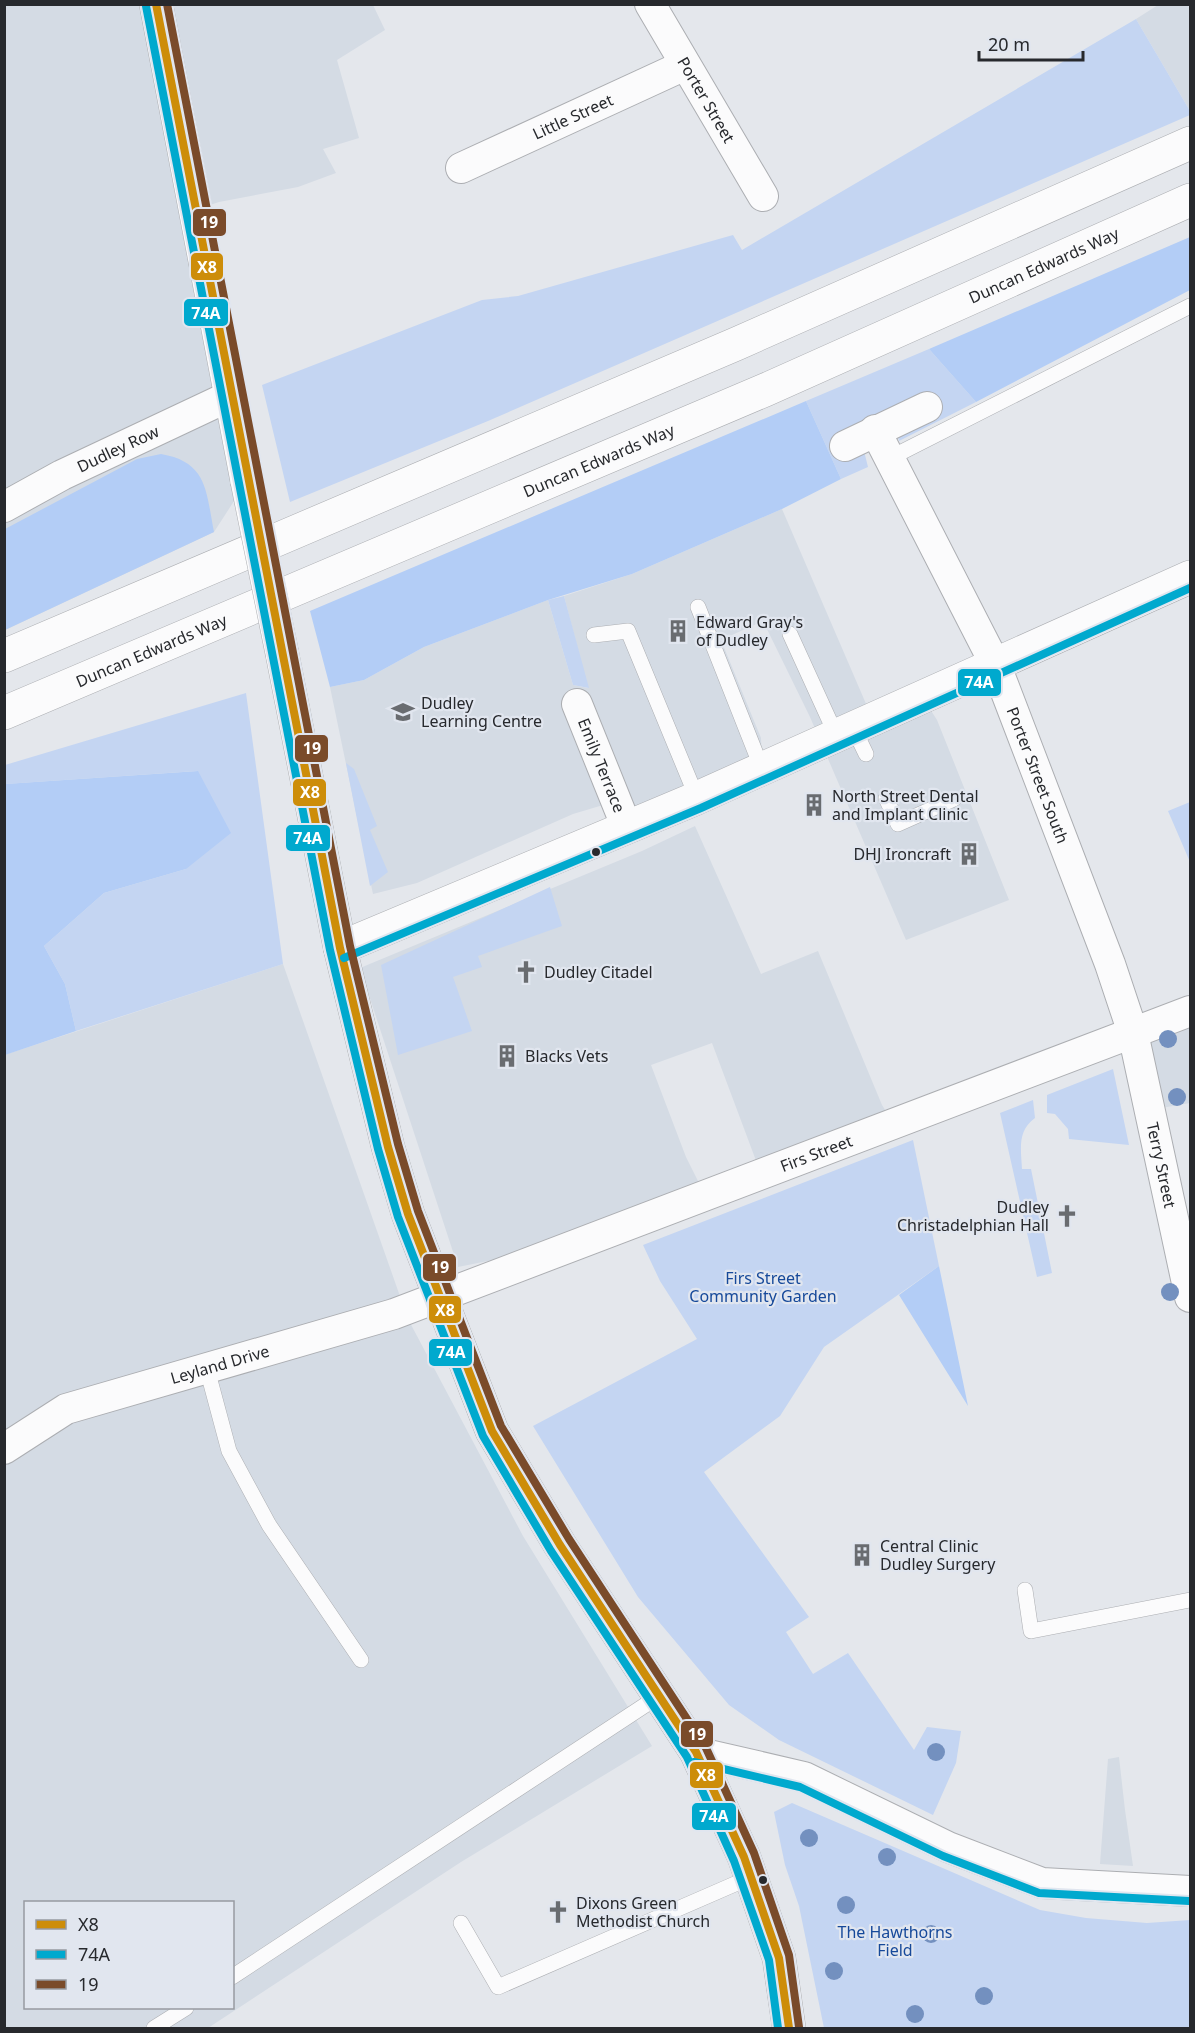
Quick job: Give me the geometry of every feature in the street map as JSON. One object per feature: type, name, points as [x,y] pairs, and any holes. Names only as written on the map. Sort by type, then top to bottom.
[{"type":"main road","points":[[156,4],[247,481],[340,948],[405,1203],[492,1431],[560,1545],[696,1752],[751,1877],[778,1958],[789,2028]]},
{"type":"main road","points":[[4,656],[736,344],[1191,143]]},
{"type":"main road","name":"Duncan Edwards Way","points":[[4,713],[765,390],[1191,200]]},
{"type":"main road","points":[[340,948],[762,769],[852,740],[996,666],[1191,577]]},
{"type":"street","name":"Porter Street","points":[[650,4],[762,196]]},
{"type":"street","name":"Little Street","points":[[461,168],[685,65]]},
{"type":"street","name":"Dudley Row","points":[[4,507],[62,476],[232,395]]},
{"type":"street","points":[[846,446],[875,430],[927,407]]},
{"type":"street","name":"Porter Street South","points":[[875,430],[996,666],[1110,964],[1133,1033]]},
{"type":"street","name":"Emily Terrace","points":[[578,704],[627,828]]},
{"type":"street","name":"Firs Street","points":[[442,1295],[1191,1011]]},
{"type":"street","name":"Terry Street","points":[[1133,1033],[1191,1298]]},
{"type":"street","name":"Leyland Drive","points":[[4,1449],[66,1409],[394,1314],[442,1295]]},
{"type":"street","points":[[696,1752],[804,1777],[948,1846],[1042,1883],[1191,1891]]},
{"type":"lane","points":[[890,458],[1191,306]]},
{"type":"lane","points":[[698,607],[762,769]]},
{"type":"lane","points":[[594,635],[628,631],[697,798]]},
{"type":"lane","points":[[790,634],[852,740]]},
{"type":"lane","points":[[886,798],[898,824],[954,799]]},
{"type":"lane","points":[[207,1369],[229,1451],[269,1525],[361,1660]]},
{"type":"lane","points":[[1024,1590],[1031,1631],[1191,1600]]},
{"type":"lane","points":[[234,1976],[659,1696]]},
{"type":"lane","points":[[461,1923],[498,1987],[751,1877]]},
{"type":"lane","points":[[154,2028],[183,2009]]},
{"type":"shaded area","points":[[4,5],[373,5],[385,30],[337,60],[359,138],[323,149],[336,173],[298,187],[219,202],[195,210],[247,481],[214,532],[5,630]]},
{"type":"shaded area","points":[[1158,5],[1190,5],[1190,111],[1136,19]]},
{"type":"shaded area","points":[[1190,237],[1190,290],[976,402],[929,349]]},
{"type":"shaded area","points":[[806,401],[841,479],[782,509],[632,574],[548,600],[424,647],[364,680],[330,687],[310,611]]},
{"type":"shaded area","points":[[161,454],[188,464],[196,472],[206,492],[214,532],[5,630],[5,529],[137,459]]},
{"type":"shaded area","points":[[782,509],[873,720],[923,698],[937,720],[1009,900],[906,940],[810,717],[763,621],[721,640],[761,738],[762,769],[642,822],[630,797],[573,814],[417,883],[373,894],[330,687],[364,680],[424,647],[548,600],[573,685],[588,688],[564,596],[632,574]]},
{"type":"shaded area","points":[[198,771],[231,833],[186,869],[104,893],[44,946],[65,984],[76,1031],[5,1055],[5,784]]},
{"type":"shaded area","points":[[695,826],[761,974],[818,951],[882,1105],[894,1124],[761,1174],[712,1043],[651,1065],[686,1157],[705,1195],[582,1242],[458,1267],[360,968],[642,851]]},
{"type":"shaded area","points":[[283,964],[408,1319],[523,1536],[652,1746],[461,1862],[208,2028],[5,2028],[4,1055]]},
{"type":"shaded area","points":[[1190,1011],[1190,1103],[1150,1110],[1133,1033]]},
{"type":"shaded area","points":[[939,1266],[968,1406],[899,1295]]},
{"type":"shaded area","points":[[1119,1757],[1133,1866],[1100,1864],[1108,1759]]},
{"type":"green space","points":[[1136,19],[1190,111],[1190,115],[488,421],[290,502],[262,385],[482,300],[518,296],[733,235],[742,250]]},
{"type":"green space","points":[[929,349],[976,402],[899,441],[897,432],[863,447],[868,467],[841,479],[806,401]]},
{"type":"green space","points":[[564,596],[589,688],[573,685],[548,600]]},
{"type":"green space","points":[[246,693],[283,964],[76,1031],[65,984],[44,946],[104,893],[186,869],[197,771],[5,784],[5,765]]},
{"type":"green space","points":[[346,763],[354,769],[377,826],[370,830],[388,872],[370,886]]},
{"type":"green space","points":[[1190,802],[1190,862],[1168,811]]},
{"type":"green space","points":[[550,887],[562,926],[478,956],[482,967],[453,977],[472,1031],[398,1055],[381,965]]},
{"type":"green space","points":[[1113,1069],[1129,1145],[1069,1139],[1068,1129],[1055,1114],[1047,1113],[1047,1095]]},
{"type":"green space","points":[[1033,1100],[1035,1118],[1025,1129],[1021,1141],[1022,1169],[1031,1169],[1052,1273],[1037,1277],[1000,1113]]},
{"type":"green space","name":"Firs Street Community Garden","points":[[913,1140],[939,1266],[824,1347],[780,1416],[704,1472],[809,1617],[786,1632],[813,1674],[848,1653],[914,1750],[927,1727],[961,1731],[956,1763],[933,1815],[779,1740],[729,1705],[638,1597],[533,1426],[697,1339],[660,1281],[643,1245]]},
{"type":"green space","name":"The Hawthorns Field","points":[[792,1803],[1040,1910],[1086,1918],[1147,1923],[1190,1920],[1190,2028],[824,2028],[799,1906],[785,1865],[774,1812]]},
{"type":"transit line","name":"X8","points":[[156,4],[340,948],[388,1147],[408,1214],[492,1431],[560,1545],[696,1752],[744,1857],[779,1958],[789,2028]]},
{"type":"transit line","name":"19","points":[[167,4],[350,946],[398,1144],[418,1211],[501,1426],[569,1539],[706,1748],[754,1853],[789,1955],[799,2027]]},
{"type":"transit line","name":"74A","points":[[146,6],[330,950],[378,1149],[398,1217],[483,1436],[551,1551],[687,1757],[734,1861],[769,1960],[778,2028]]},
{"type":"transit line","name":"74A","points":[[344,958],[701,808],[1190,588]]},
{"type":"transit line","name":"74A","points":[[694,1762],[800,1787],[943,1856],[1039,1893],[1189,1901]]},
{"type":"place","name":"Edward Gray's of Dudley","points":[[678,631]]},
{"type":"place","name":"Dudley Learning Centre","points":[[403,712]]},
{"type":"place","name":"North Street Dental and Implant Clinic","points":[[814,805]]},
{"type":"place","name":"DHJ Ironcraft","points":[[969,854]]},
{"type":"place","name":"Dudley Citadel","points":[[526,972]]},
{"type":"place","name":"Blacks Vets","points":[[507,1056]]},
{"type":"place","name":"Dudley Christadelphian Hall","points":[[1067,1216]]},
{"type":"place","name":"Central Clinic Dudley Surgery","points":[[862,1555]]},
{"type":"place","name":"Dixons Green Methodist Church","points":[[558,1912]]}]
